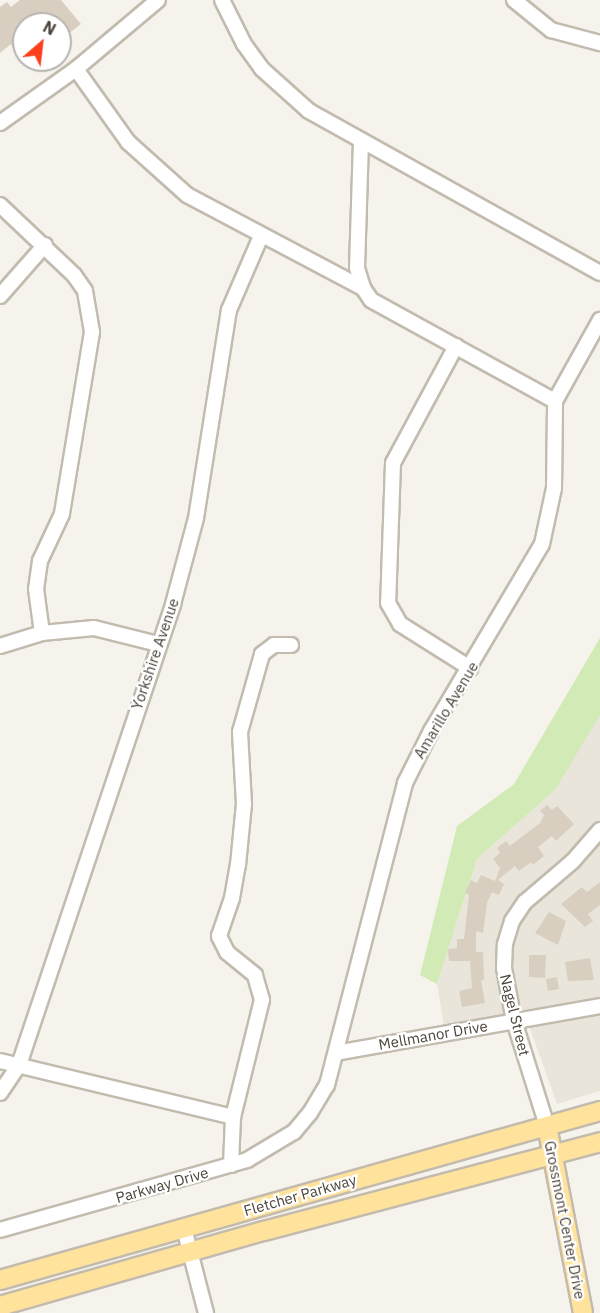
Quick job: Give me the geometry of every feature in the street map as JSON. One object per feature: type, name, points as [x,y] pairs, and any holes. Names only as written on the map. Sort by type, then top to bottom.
[{"type":"main road","name":"Fletcher Parkway","points":[[0,1280],[600,1111]]},
{"type":"main road","name":"Grossmont Center Drive","points":[[547,1126],[583,1313]]},
{"type":"main road","name":"Fletcher Parkway","points":[[0,1306],[600,1142]]},
{"type":"street","points":[[0,123],[76,69],[158,0]]},
{"type":"street","points":[[222,0],[244,44],[277,84],[309,111],[600,273]]},
{"type":"street","points":[[514,0],[550,30],[600,43]]},
{"type":"street","points":[[76,69],[114,126],[158,173],[203,206],[363,288]]},
{"type":"street","points":[[361,141],[357,268],[363,288],[371,300],[555,401]]},
{"type":"street","points":[[0,205],[45,245],[85,291],[92,332],[62,514],[40,561],[36,589],[42,633]]},
{"type":"street","name":"Yorkshire Avenue","points":[[0,1093],[19,1065],[191,543],[229,310],[261,236]]},
{"type":"street","points":[[0,296],[45,245]]},
{"type":"street","name":"Amarillo Avenue","points":[[310,1113],[327,1085],[405,783],[425,741],[470,668],[543,540],[554,488],[555,401],[600,320]]},
{"type":"street","points":[[456,346],[393,462],[388,603],[400,624],[470,668]]},
{"type":"street","points":[[0,646],[42,633],[94,628],[158,644]]},
{"type":"street","points":[[231,1165],[233,1117],[262,1000],[255,975],[227,952],[219,936],[232,898],[239,854],[244,795],[240,732],[262,654],[274,645],[291,645]]},
{"type":"street","name":"Nagel Street","points":[[547,1126],[514,1021],[504,956],[512,921],[532,893],[573,861],[600,830]]},
{"type":"street","name":"Mellmanor Drive","points":[[336,1053],[600,1006]]},
{"type":"street","points":[[0,1061],[233,1117]]},
{"type":"street","name":"Parkway Drive","points":[[0,1230],[231,1165],[272,1148],[294,1132],[310,1113]]},
{"type":"street","points":[[184,1228],[206,1313]]},
{"type":"shaded area","points":[[600,711],[600,1091],[557,1104],[524,1012],[444,1026],[437,984],[477,859],[555,790]]},
{"type":"green space","points":[[600,638],[600,715],[555,790],[477,859],[437,984],[420,975],[457,826],[514,784]]},
{"type":"building","points":[[20,0],[61,0],[71,12],[12,12],[12,46],[11,44],[0,53],[0,7],[7,2],[11,7]]},
{"type":"building","points":[[72,13],[81,24],[72,31]]},
{"type":"building","points":[[547,805],[552,810],[557,806],[574,824],[556,841],[552,836],[538,847],[544,856],[533,865],[531,862],[519,871],[515,866],[498,880],[504,884],[499,895],[492,892],[487,903],[483,933],[476,931],[476,952],[483,952],[484,980],[481,980],[485,1003],[462,1007],[459,991],[472,988],[470,961],[449,961],[448,949],[457,948],[457,939],[464,939],[469,895],[465,893],[471,880],[477,883],[481,875],[495,881],[500,868],[493,859],[500,853],[497,848],[506,841],[510,846],[540,823],[544,815],[540,811]]},
{"type":"building","points":[[600,882],[600,905],[588,914],[593,921],[585,927],[561,904],[582,887],[587,892]]},
{"type":"building","points":[[549,912],[566,921],[558,945],[535,933]]},
{"type":"building","points":[[529,955],[546,955],[545,978],[529,977]]},
{"type":"building","points":[[590,958],[594,980],[568,981],[565,962]]},
{"type":"building","points":[[557,977],[559,989],[548,991],[546,979]]}]
